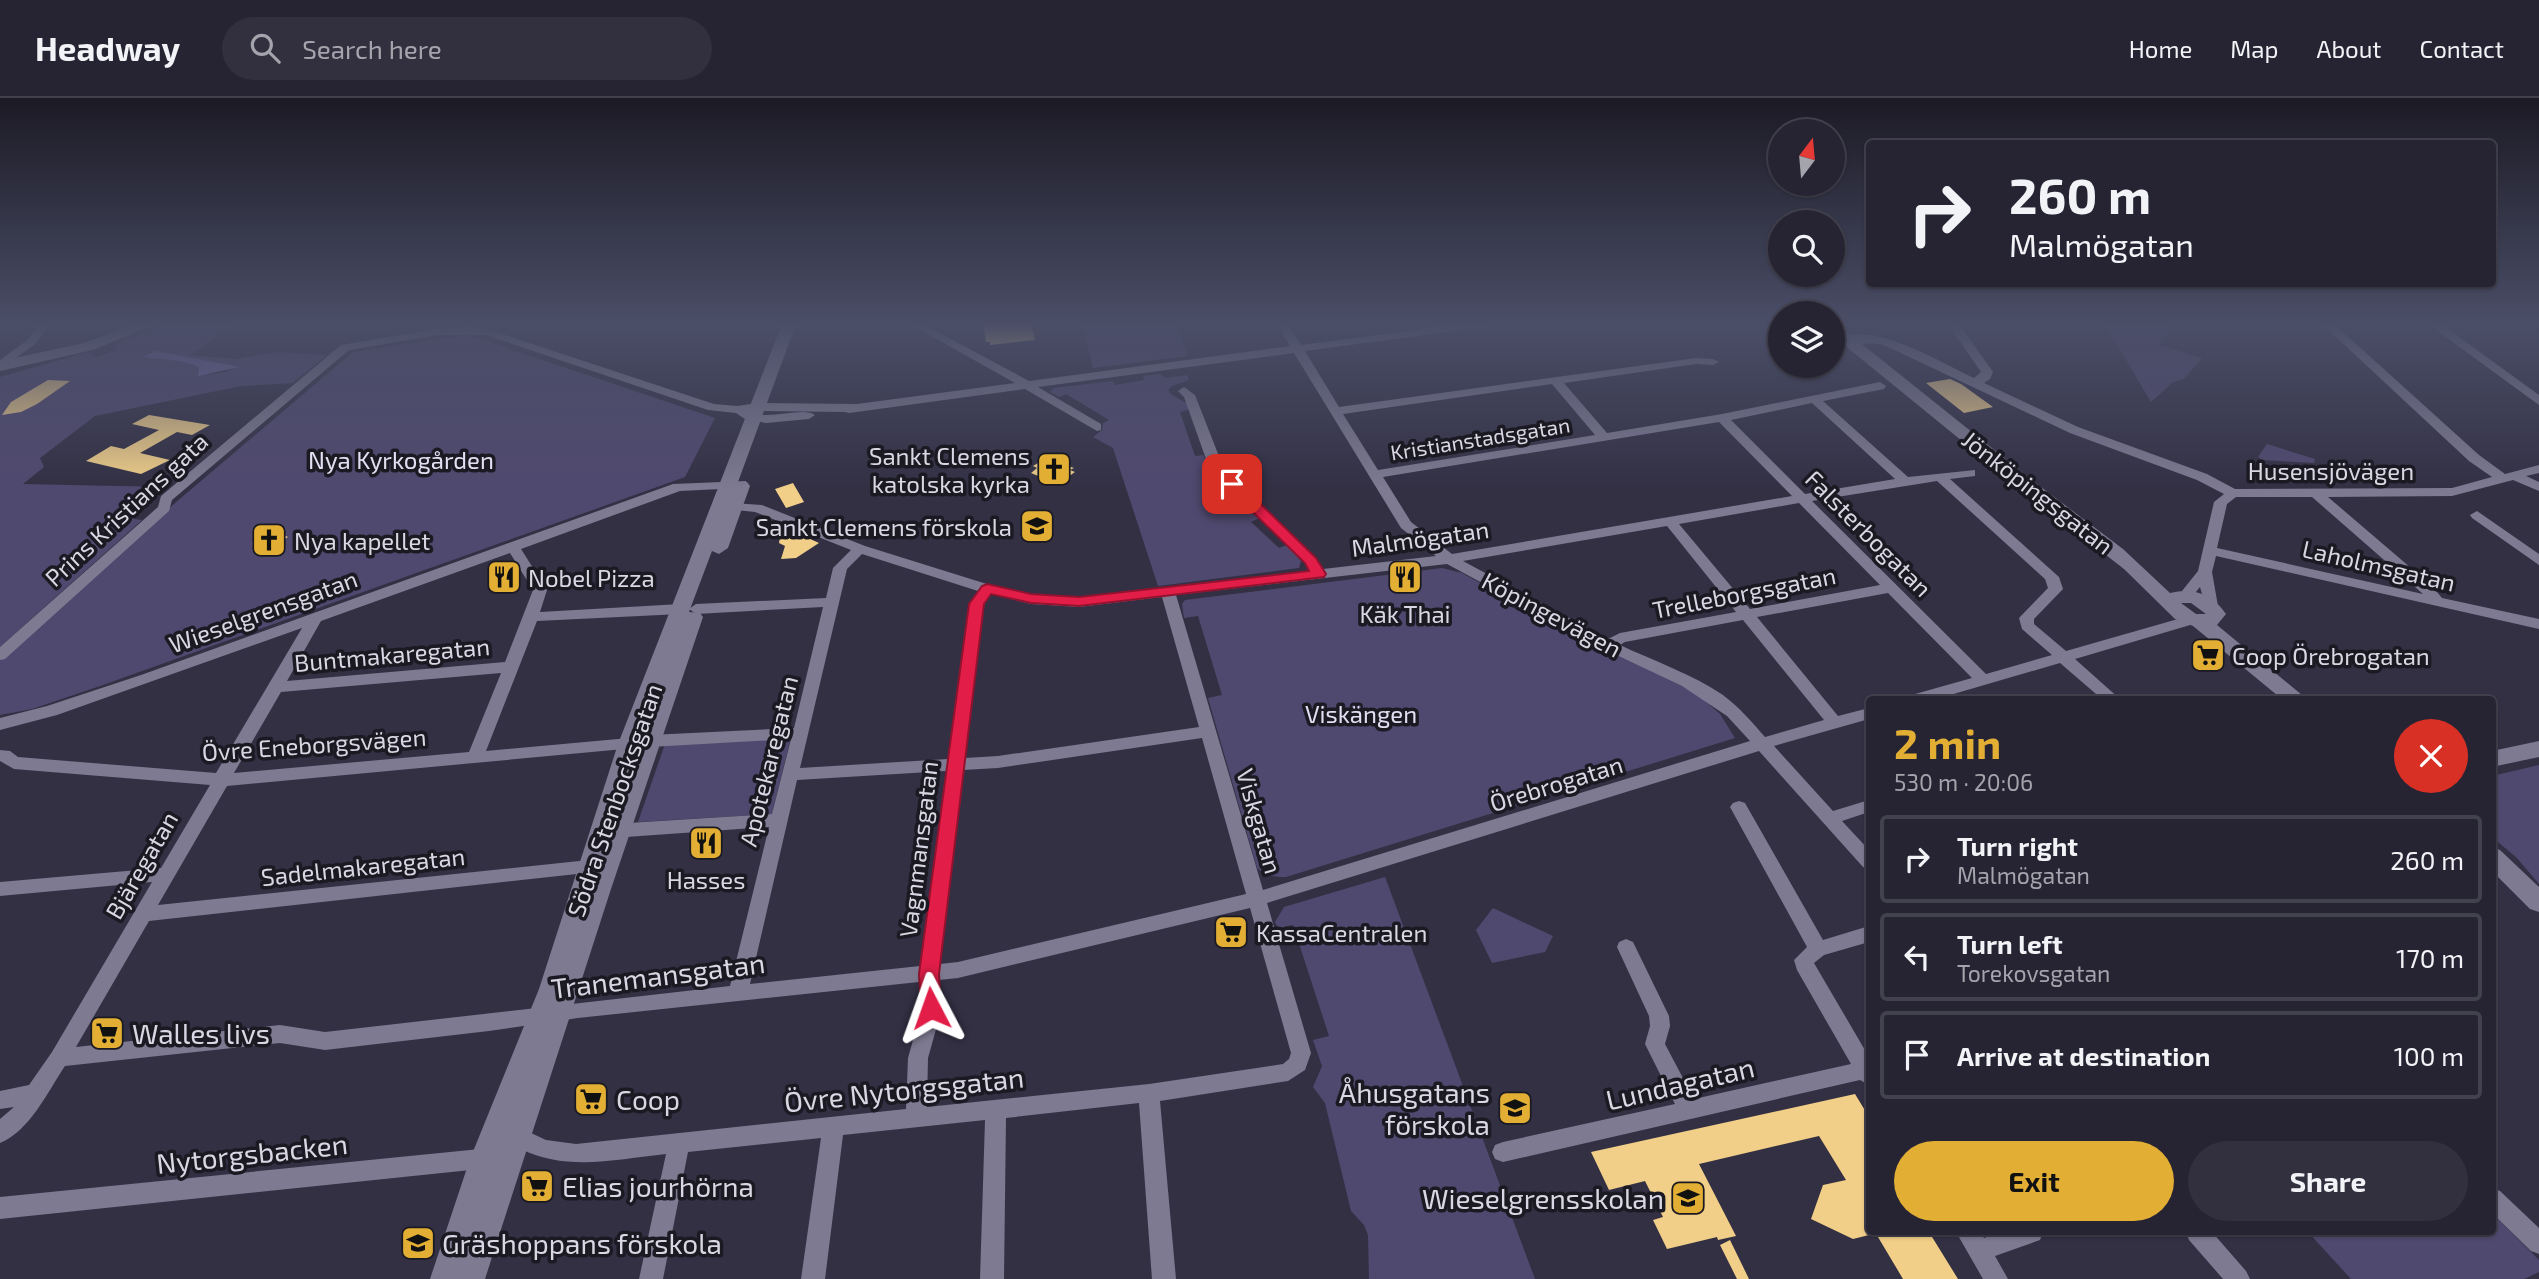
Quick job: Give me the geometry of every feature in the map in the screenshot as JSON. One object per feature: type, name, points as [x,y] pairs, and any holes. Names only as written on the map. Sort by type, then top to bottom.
[{"type":"main road","name":"Södra Stenbocksgatan","points":[[470,1279],[503,1151],[640,743],[734,484],[768,379]]},
{"type":"main road","name":"Södra Stenbocksgatan","points":[[756,412],[774,379]]},
{"type":"main road","name":"Jönköpingsgatan","points":[[1896,379],[2146,578],[2176,601],[2204,616]]},
{"type":"main road","points":[[2204,616],[2223,640],[2292,696]]},
{"type":"main road","points":[[2496,758],[2539,750]]},
{"type":"main road","name":"Södra Stenbocksgatan","points":[[445,1279],[503,1151],[551,1014],[589,867],[610,831]]},
{"type":"main road","points":[[2496,860],[2539,902]]},
{"type":"street","name":"Prins Kristians gata","points":[[0,655],[164,509],[166,499],[306,379]]},
{"type":"street","name":"Prins Kristians gata","points":[[626,379],[712,407],[756,412]]},
{"type":"street","points":[[1017,379],[1097,427]]},
{"type":"street","points":[[756,412],[857,408],[1072,379]]},
{"type":"street","name":"Köpingevägen","points":[[1317,379],[1406,525],[1449,559],[1609,646],[1688,682],[1717,699],[1733,712],[1866,859]]},
{"type":"street","points":[[1336,411],[1562,379]]},
{"type":"street","name":"Husensjövägen","points":[[1967,379],[2094,439],[2189,472],[2233,493],[2452,492],[2539,469]]},
{"type":"street","points":[[1975,383],[1981,379]]},
{"type":"street","points":[[2388,379],[2465,450],[2509,477],[2539,487]]},
{"type":"street","points":[[2509,379],[2539,401]]},
{"type":"street","points":[[1555,380],[1604,437]]},
{"type":"street","name":"Kristianstadsgatan","points":[[1376,474],[1722,418],[1880,386]]},
{"type":"street","points":[[1184,391],[1189,395],[1219,471],[1311,561],[1318,574]]},
{"type":"street","points":[[1815,400],[1905,481]]},
{"type":"street","name":"Falsterbogatan","points":[[1722,418],[1983,680]]},
{"type":"street","name":"Malmögatan","points":[[726,505],[769,512],[860,549],[987,589],[1055,601],[1100,600],[1449,559],[1905,481],[1970,473]]},
{"type":"street","points":[[1941,478],[2054,580],[2056,589],[2028,615],[2026,623],[2063,659],[2108,696]]},
{"type":"street","name":"Wieselgrensgatan","points":[[0,724],[51,711],[134,683],[678,487],[734,484]]},
{"type":"street","points":[[2313,491],[2427,589],[2437,601]]},
{"type":"street","points":[[1942,696],[1983,680],[2204,616],[2205,572],[2221,502],[2233,493]]},
{"type":"street","points":[[2477,515],[2539,561]]},
{"type":"street","points":[[1670,521],[1835,723]]},
{"type":"street","points":[[475,757],[540,590],[513,547]]},
{"type":"street","name":"Apotekaregatan","points":[[738,993],[841,568],[860,549]]},
{"type":"street","points":[[2523,549],[2539,552]]},
{"type":"street","name":"Laholmsgatan","points":[[2210,551],[2539,624]]},
{"type":"street","points":[[2119,640],[2176,601],[2205,572]]},
{"type":"street","name":"Trelleborgsgatan","points":[[1609,646],[1620,638],[1891,588]]},
{"type":"street","name":"Vagnmansgatan","points":[[916,1117],[918,1058],[931,1008],[929,974],[975,609],[987,589]]},
{"type":"street","name":"Viskgatan","points":[[1168,592],[1301,1053],[1298,1064]]},
{"type":"street","points":[[531,617],[832,602]]},
{"type":"street","name":"Bjäregatan","points":[[0,1133],[14,1122],[59,1058],[317,616]]},
{"type":"street","name":"Buntmakaregatan","points":[[277,687],[511,667]]},
{"type":"street","name":"Örebrogatan","points":[[1257,899],[1866,714]]},
{"type":"street","points":[[789,775],[999,762],[1208,731]]},
{"type":"street","name":"Övre Eneborgsvägen","points":[[4,755],[14,763],[222,780],[640,743],[800,733]]},
{"type":"street","points":[[1739,807],[1818,949]]},
{"type":"street","points":[[1829,818],[1866,808]]},
{"type":"street","points":[[610,831],[778,820]]},
{"type":"street","name":"Sadelmakaregatan","points":[[143,914],[589,867]]},
{"type":"street","points":[[0,889],[166,874]]},
{"type":"street","name":"Tranemansgatan","points":[[59,1058],[280,1034],[325,1041],[738,993],[929,974],[986,964],[1257,899]]},
{"type":"street","points":[[1866,935],[1818,949],[1804,960],[1807,970],[1866,1069]]},
{"type":"street","points":[[1626,947],[1659,1016],[1660,1026],[1655,1044],[1688,1109]]},
{"type":"street","name":"Övre Nytorgsgatan","points":[[503,1151],[544,1150],[576,1154],[1149,1093],[1289,1072],[1298,1064]]},
{"type":"street","name":"Lundagatan","points":[[1503,1152],[1866,1071]]},
{"type":"street","points":[[0,1100],[36,1093]]},
{"type":"street","points":[[1149,1093],[1164,1279]]},
{"type":"street","points":[[992,1279],[996,1109]]},
{"type":"street","points":[[813,1279],[832,1127]]},
{"type":"street","points":[[651,1279],[679,1144]]},
{"type":"street","name":"Nytorgsbacken","points":[[0,1208],[503,1151]]},
{"type":"street","points":[[2496,1202],[2539,1244]]},
{"type":"street","points":[[1996,1279],[1973,1242],[2014,1235]]},
{"type":"street","points":[[2200,1235],[2238,1279]]},
{"type":"green space","points":[[0,379],[298,379],[293,383],[241,386],[95,416],[40,458],[44,467],[23,484],[169,487],[147,504],[134,519],[142,520],[0,647]]},
{"type":"green space","name":"Nya Kyrkogården","points":[[321,379],[599,379],[715,418],[685,477],[103,685],[32,709],[0,715],[0,658],[175,503]]},
{"type":"green space","points":[[1189,379],[1168,390],[1188,404],[1188,410],[1180,412],[1195,456],[1203,455],[1216,476],[1259,518],[1251,522],[1279,548],[1287,545],[1301,561],[1299,568],[1158,586],[1113,448],[1093,437],[1102,430],[1103,423],[1109,420],[1066,394],[1060,397],[1050,392],[1054,388],[1113,381],[1115,385],[1144,380]]},
{"type":"green space","points":[[2138,379],[2184,379],[2173,382],[2151,402]]},
{"type":"green space","points":[[2267,444],[2315,459],[2314,463],[2262,460],[2258,457]]},
{"type":"green space","name":"Viskängen","points":[[1442,568],[1462,573],[1536,614],[1696,693],[1720,714],[1735,738],[1286,877],[1264,873],[1257,868],[1208,698],[1222,695],[1198,616],[1184,618],[1182,604],[1185,600]]},
{"type":"green space","points":[[791,737],[772,814],[638,822],[665,744]]},
{"type":"green space","points":[[2539,765],[2539,884],[2517,858],[2496,840],[2496,775]]},
{"type":"green space","points":[[1385,877],[1535,1279],[1369,1279],[1368,1235],[1364,1225],[1351,1211],[1325,1103],[1313,1087],[1322,1066],[1313,1040],[1329,1036],[1293,925],[1278,928],[1275,922],[1284,907]]},
{"type":"green space","points":[[1493,908],[1553,936],[1545,952],[1492,963],[1476,930]]},
{"type":"green space","points":[[2496,1217],[2539,1260],[2539,1272],[2524,1279],[2351,1279],[2311,1235],[2496,1235]]},
{"type":"building","points":[[1950,379],[1993,407],[1964,413],[1926,383]]},
{"type":"building","points":[[48,380],[70,381],[21,412],[2,415],[11,402]]},
{"type":"building","points":[[149,415],[210,425],[192,435],[177,432],[140,453],[170,460],[141,474],[86,461],[111,446],[124,449],[159,430],[132,424]]},
{"type":"building","name":"Sankt Clemens katolska kyrka","points":[[1046,458],[1074,468],[1070,470],[1075,472],[1065,479],[1059,477],[1050,481],[1031,473],[1037,468],[1033,466]]},
{"type":"building","points":[[793,483],[804,502],[786,508],[775,489]]},
{"type":"building","points":[[788,529],[819,543],[796,558],[781,559],[785,546],[779,543],[780,537]]},
{"type":"building","name":"Nya kapellet","points":[[275,531],[288,537],[265,550],[252,544],[267,532]]},
{"type":"building","name":"Wieselgrensskolan","points":[[1855,1094],[1866,1112],[1866,1235],[1869,1235],[1853,1239],[1811,1219],[1823,1185],[1846,1180],[1819,1136],[1699,1164],[1736,1236],[1718,1240],[1717,1237],[1667,1249],[1653,1220],[1663,1217],[1645,1181],[1609,1190],[1591,1152]]},
{"type":"building","points":[[1877,1235],[1931,1235],[1958,1279],[1903,1279]]},
{"type":"building","points":[[1730,1240],[1749,1279],[1737,1279],[1720,1245]]},
{"type":"place","name":"Sankt Clemens katolska kyrka","points":[[1054,469]]},
{"type":"place","name":"Sankt Clemens förskola","points":[[1037,526]]},
{"type":"place","name":"Nya kapellet","points":[[269,540]]},
{"type":"place","name":"Nobel Pizza","points":[[504,577]]},
{"type":"place","name":"Käk Thai","points":[[1405,577]]},
{"type":"place","name":"Coop Örebrogatan","points":[[2208,655]]},
{"type":"place","name":"Hasses","points":[[706,843]]},
{"type":"place","name":"KassaCentralen","points":[[1231,932]]},
{"type":"place","name":"Walles livs","points":[[107,1033]]},
{"type":"place","name":"Coop","points":[[591,1099]]},
{"type":"place","name":"Åhusgatans förskola","points":[[1515,1108]]},
{"type":"place","name":"Elias jourhörna","points":[[537,1186]]},
{"type":"place","name":"Wieselgrensskolan","points":[[1688,1198]]},
{"type":"place","name":"Gräshoppans förskola","points":[[418,1243]]},
{"type":"route","points":[[931,1008],[929,974],[977,604],[987,589],[1031,599],[1079,601],[1318,574],[1311,561],[1232,484]]}]
